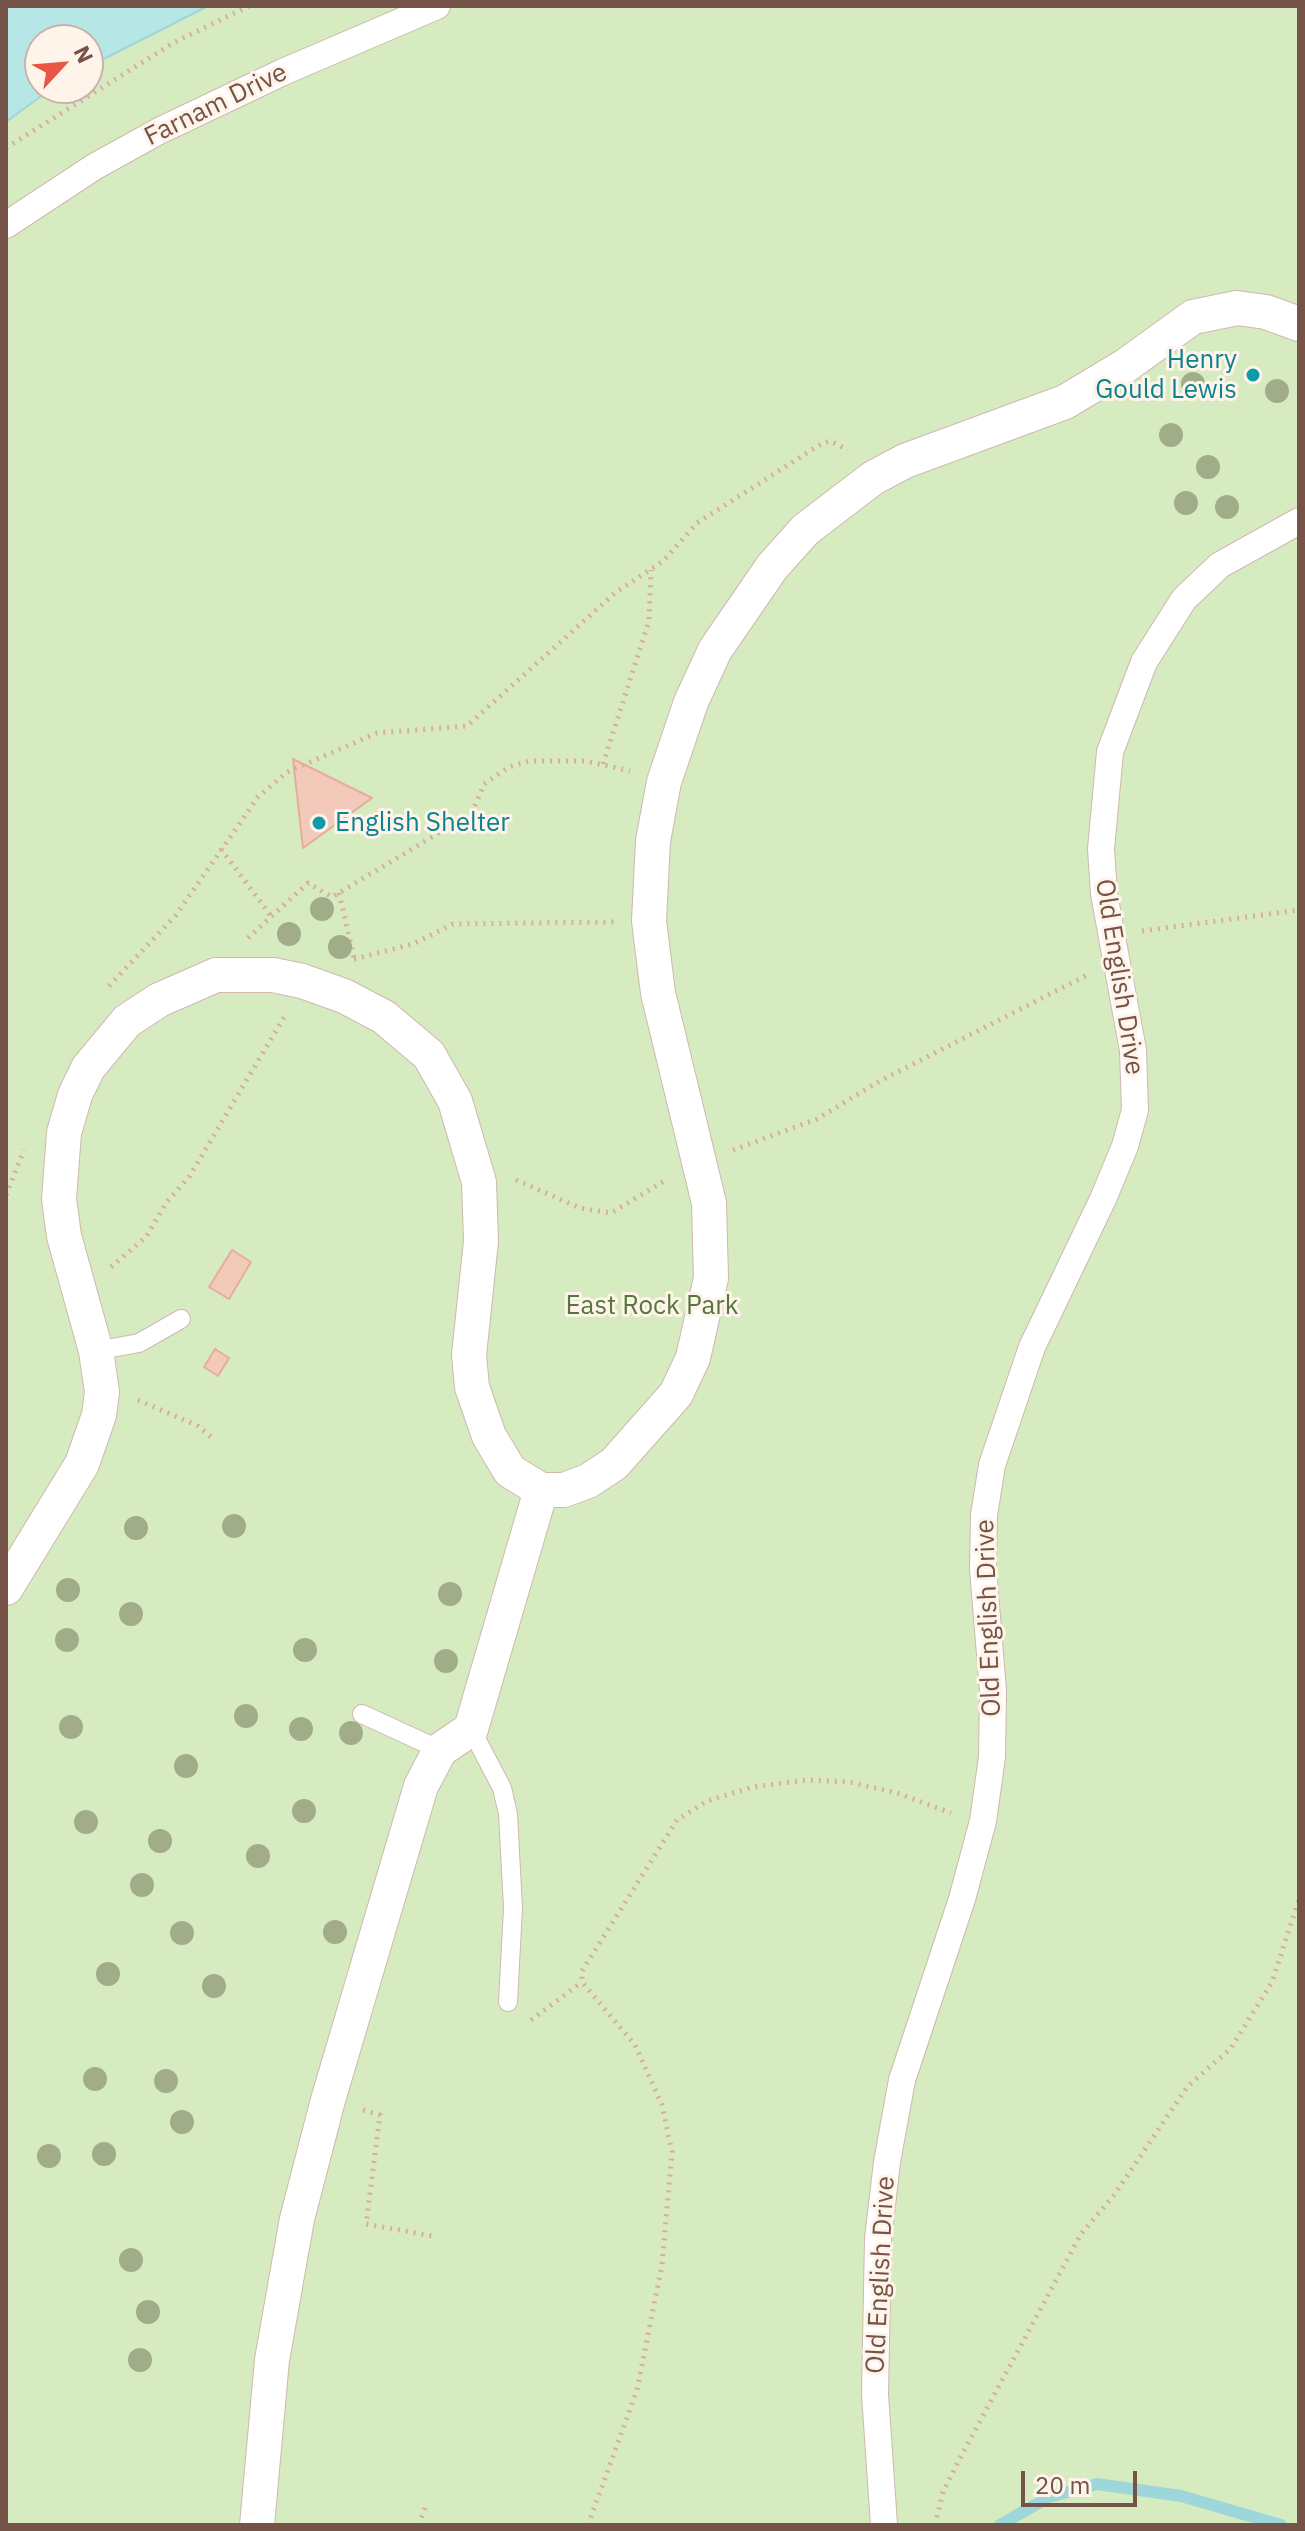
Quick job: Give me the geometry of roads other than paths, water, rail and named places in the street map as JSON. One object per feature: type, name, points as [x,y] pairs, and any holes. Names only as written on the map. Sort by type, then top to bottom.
[{"type":"street","name":"Farnam Drive","points":[[6,225],[94,167],[159,131],[283,72],[437,6]]},
{"type":"street","points":[[6,1588],[82,1464],[99,1415],[102,1392],[96,1351],[64,1236],[60,1165],[75,1095],[94,1059],[127,1021],[159,1000],[216,975],[243,973],[302,981],[363,1005],[402,1030],[429,1055],[445,1079],[467,1136],[479,1182],[482,1210],[469,1355],[472,1387],[499,1455],[510,1471],[541,1490],[564,1490],[588,1481],[614,1464],[676,1394],[693,1358],[711,1278],[713,1244],[702,1161],[658,993],[649,921],[653,841],[664,782],[691,702],[715,650],[751,596],[805,530],[873,478],[905,461],[1065,402],[1115,372],[1193,317],[1237,308],[1266,312],[1299,324]]},
{"type":"street","name":"Old English Drive","points":[[884,2525],[875,2407],[878,2239],[887,2162],[902,2080],[962,1899],[983,1821],[992,1757],[993,1691],[983,1569],[984,1515],[992,1465],[1032,1347],[1103,1199],[1125,1146],[1135,1110],[1133,1050],[1111,936],[1101,849],[1103,796],[1122,713],[1144,662],[1174,611],[1208,575],[1299,521]]},
{"type":"street","points":[[257,2525],[272,2360],[297,2219],[381,1912],[421,1786],[440,1750],[471,1729],[541,1490]]},
{"type":"lane","points":[[96,1351],[139,1343],[181,1319]]},
{"type":"lane","points":[[362,1714],[440,1750]]},
{"type":"lane","points":[[471,1729],[502,1788],[508,1814],[513,1908],[508,2002]]},
{"type":"water","points":[[6,6],[208,6],[104,59],[104,24],[24,24],[24,104],[30,104],[6,122]]},
{"type":"waterway","points":[[1000,2525],[1049,2497],[1097,2484],[1181,2496],[1281,2525]]},
{"type":"place","name":"Henry Gould Lewis","points":[[1253,375]]},
{"type":"place","name":"English Shelter","points":[[319,823]]},
{"type":"park label","name":"East Rock Park","points":[[652,1306]]}]
